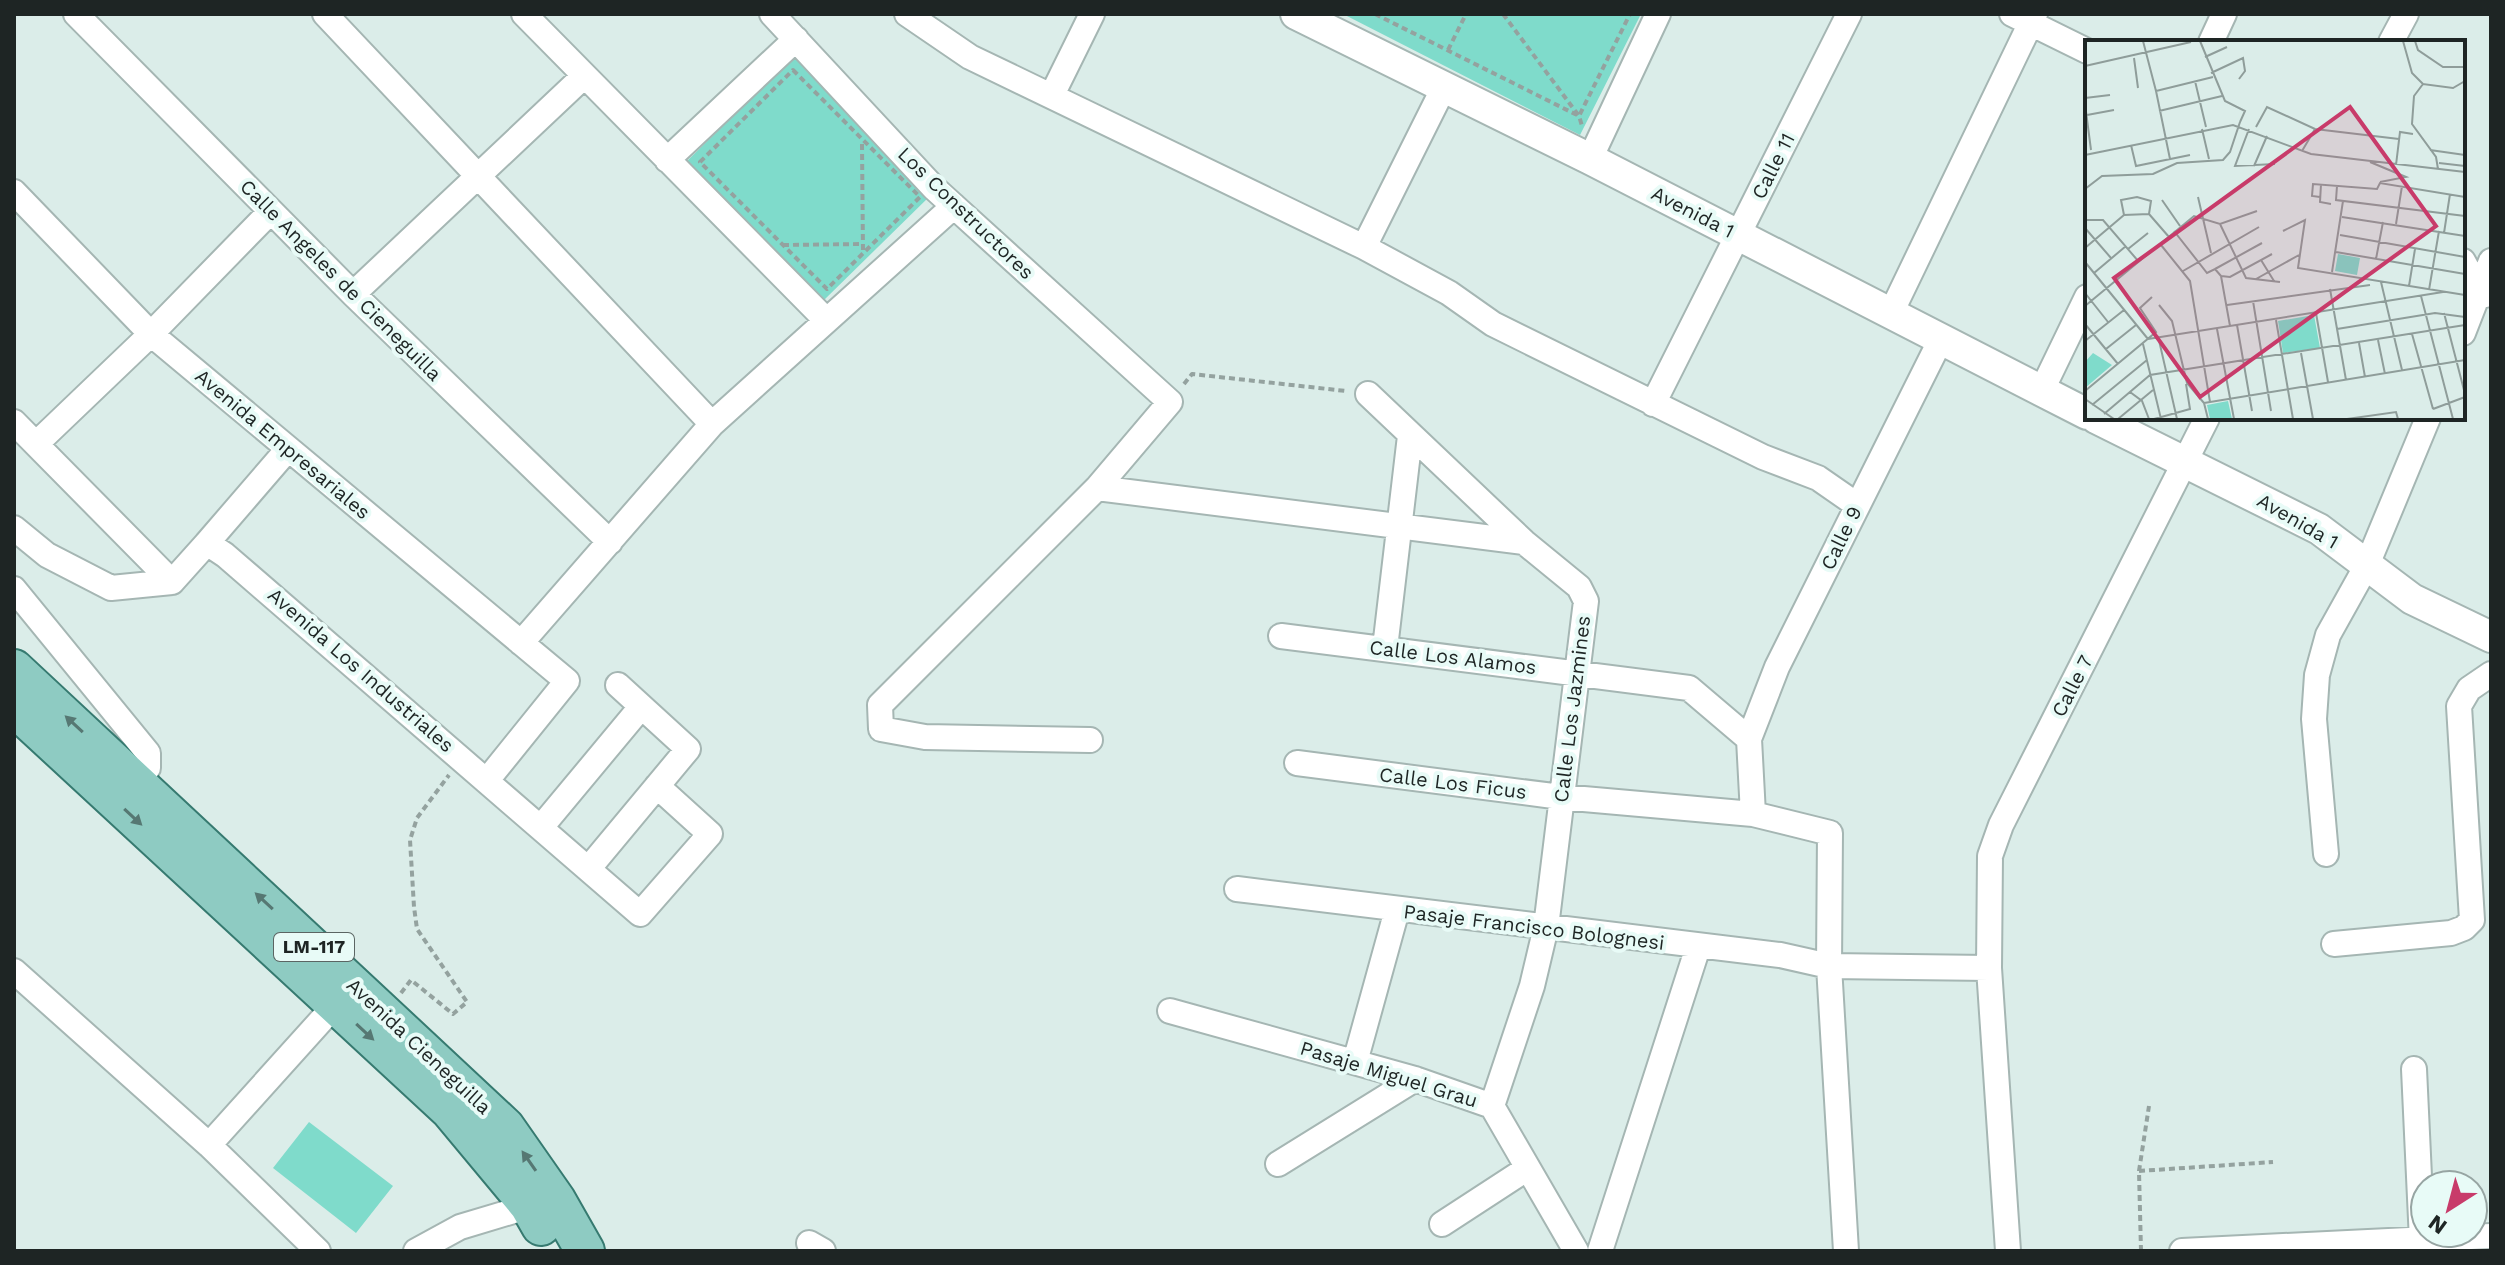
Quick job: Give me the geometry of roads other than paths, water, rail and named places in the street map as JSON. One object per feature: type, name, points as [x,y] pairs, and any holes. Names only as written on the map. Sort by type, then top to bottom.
[{"type":"main road","name":"Avenida Cieneguilla","points":[[14,669],[505,1127],[542,1202],[556,1251]]},
{"type":"main road","name":"Avenida Cieneguilla","points":[[14,707],[450,1110],[542,1202],[585,1251]]},
{"type":"street","name":"Calle Angeles de Cieneguilla","points":[[76,14],[353,294],[610,542]]},
{"type":"street","points":[[325,14],[712,424]]},
{"type":"street","points":[[524,14],[826,320]]},
{"type":"street","name":"Los Constructores","points":[[772,14],[954,206],[1170,402],[1097,488]]},
{"type":"street","points":[[907,14],[970,57],[1364,247],[1449,293],[1493,324],[1763,457],[1797,468],[1857,505]]},
{"type":"street","points":[[1052,95],[1092,14]]},
{"type":"street","name":"Avenida 1","points":[[1296,14],[1590,159],[2085,413]]},
{"type":"street","points":[[1590,159],[1658,14]]},
{"type":"street","name":"Calle 11","points":[[1653,404],[1849,14]]},
{"type":"street","points":[[2212,40],[2224,14]]},
{"type":"street","points":[[2392,40],[2406,14]]},
{"type":"street","points":[[1890,315],[2026,17],[2085,50]]},
{"type":"street","points":[[667,160],[796,39]]},
{"type":"street","points":[[353,294],[583,77]]},
{"type":"street","points":[[1364,247],[1443,89]]},
{"type":"street","name":"Avenida Empresariales","points":[[14,192],[151,334],[567,681],[488,779]]},
{"type":"street","points":[[521,643],[712,424],[954,206]]},
{"type":"street","points":[[36,444],[151,334],[271,211]]},
{"type":"street","points":[[2465,330],[2485,295],[2491,261]]},
{"type":"street","points":[[2465,264],[2485,295]]},
{"type":"street","points":[[2041,392],[2085,301]]},
{"type":"street","name":"Calle 9","points":[[1749,739],[1777,667],[1940,341]]},
{"type":"street","name":"Calle Los Jazmines","points":[[1368,394],[1584,595],[1546,927],[1532,986],[1492,1106]]},
{"type":"street","name":"Avenida 1","points":[[2100,420],[2319,529],[2412,599],[2491,637]]},
{"type":"street","name":"Calle 7","points":[[2008,1251],[1989,968],[1990,856],[2001,825],[2206,420]]},
{"type":"street","points":[[2326,854],[2314,719],[2317,675],[2328,635],[2367,565],[2427,420]]},
{"type":"street","points":[[14,422],[172,582]]},
{"type":"street","points":[[1385,648],[1410,436]]},
{"type":"street","points":[[14,528],[47,555],[111,588],[172,582],[288,449]]},
{"type":"street","points":[[1090,740],[925,737],[881,729],[880,705],[1097,488],[1524,542]]},
{"type":"street","name":"Avenida Los Industriales","points":[[207,543],[251,576],[463,757],[640,914],[710,834],[657,786]]},
{"type":"street","points":[[14,589],[148,753],[148,768],[137,782]]},
{"type":"street","name":"Calle Los Alamos","points":[[1281,636],[1689,688],[1749,739]]},
{"type":"street","points":[[2334,944],[2451,933],[2464,928],[2472,920],[2459,706],[2469,689],[2491,674]]},
{"type":"street","points":[[589,868],[688,749],[618,685]]},
{"type":"street","points":[[542,826],[641,707]]},
{"type":"street","points":[[1749,739],[1753,814]]},
{"type":"street","name":"Calle Los Ficus","points":[[1297,763],[1561,797],[1753,814],[1830,833],[1829,966]]},
{"type":"street","name":"Pasaje Francisco Bolognesi","points":[[1237,889],[1780,955],[1829,966],[1989,968]]},
{"type":"street","points":[[1355,1062],[1397,910]]},
{"type":"street","points":[[1600,1251],[1698,947]]},
{"type":"street","points":[[1829,966],[1846,1251]]},
{"type":"street","points":[[14,971],[209,1145],[318,1251]]},
{"type":"street","points":[[209,1145],[336,1004]]},
{"type":"street","name":"Pasaje Miguel Grau","points":[[1170,1011],[1415,1079],[1492,1106],[1576,1251]]},
{"type":"street","points":[[2414,1069],[2419,1169]]},
{"type":"street","points":[[1278,1164],[1415,1079]]},
{"type":"street","points":[[1442,1224],[1528,1168]]},
{"type":"street","points":[[416,1251],[460,1227],[542,1202]]},
{"type":"street","points":[[2182,1251],[2409,1242]]}]
